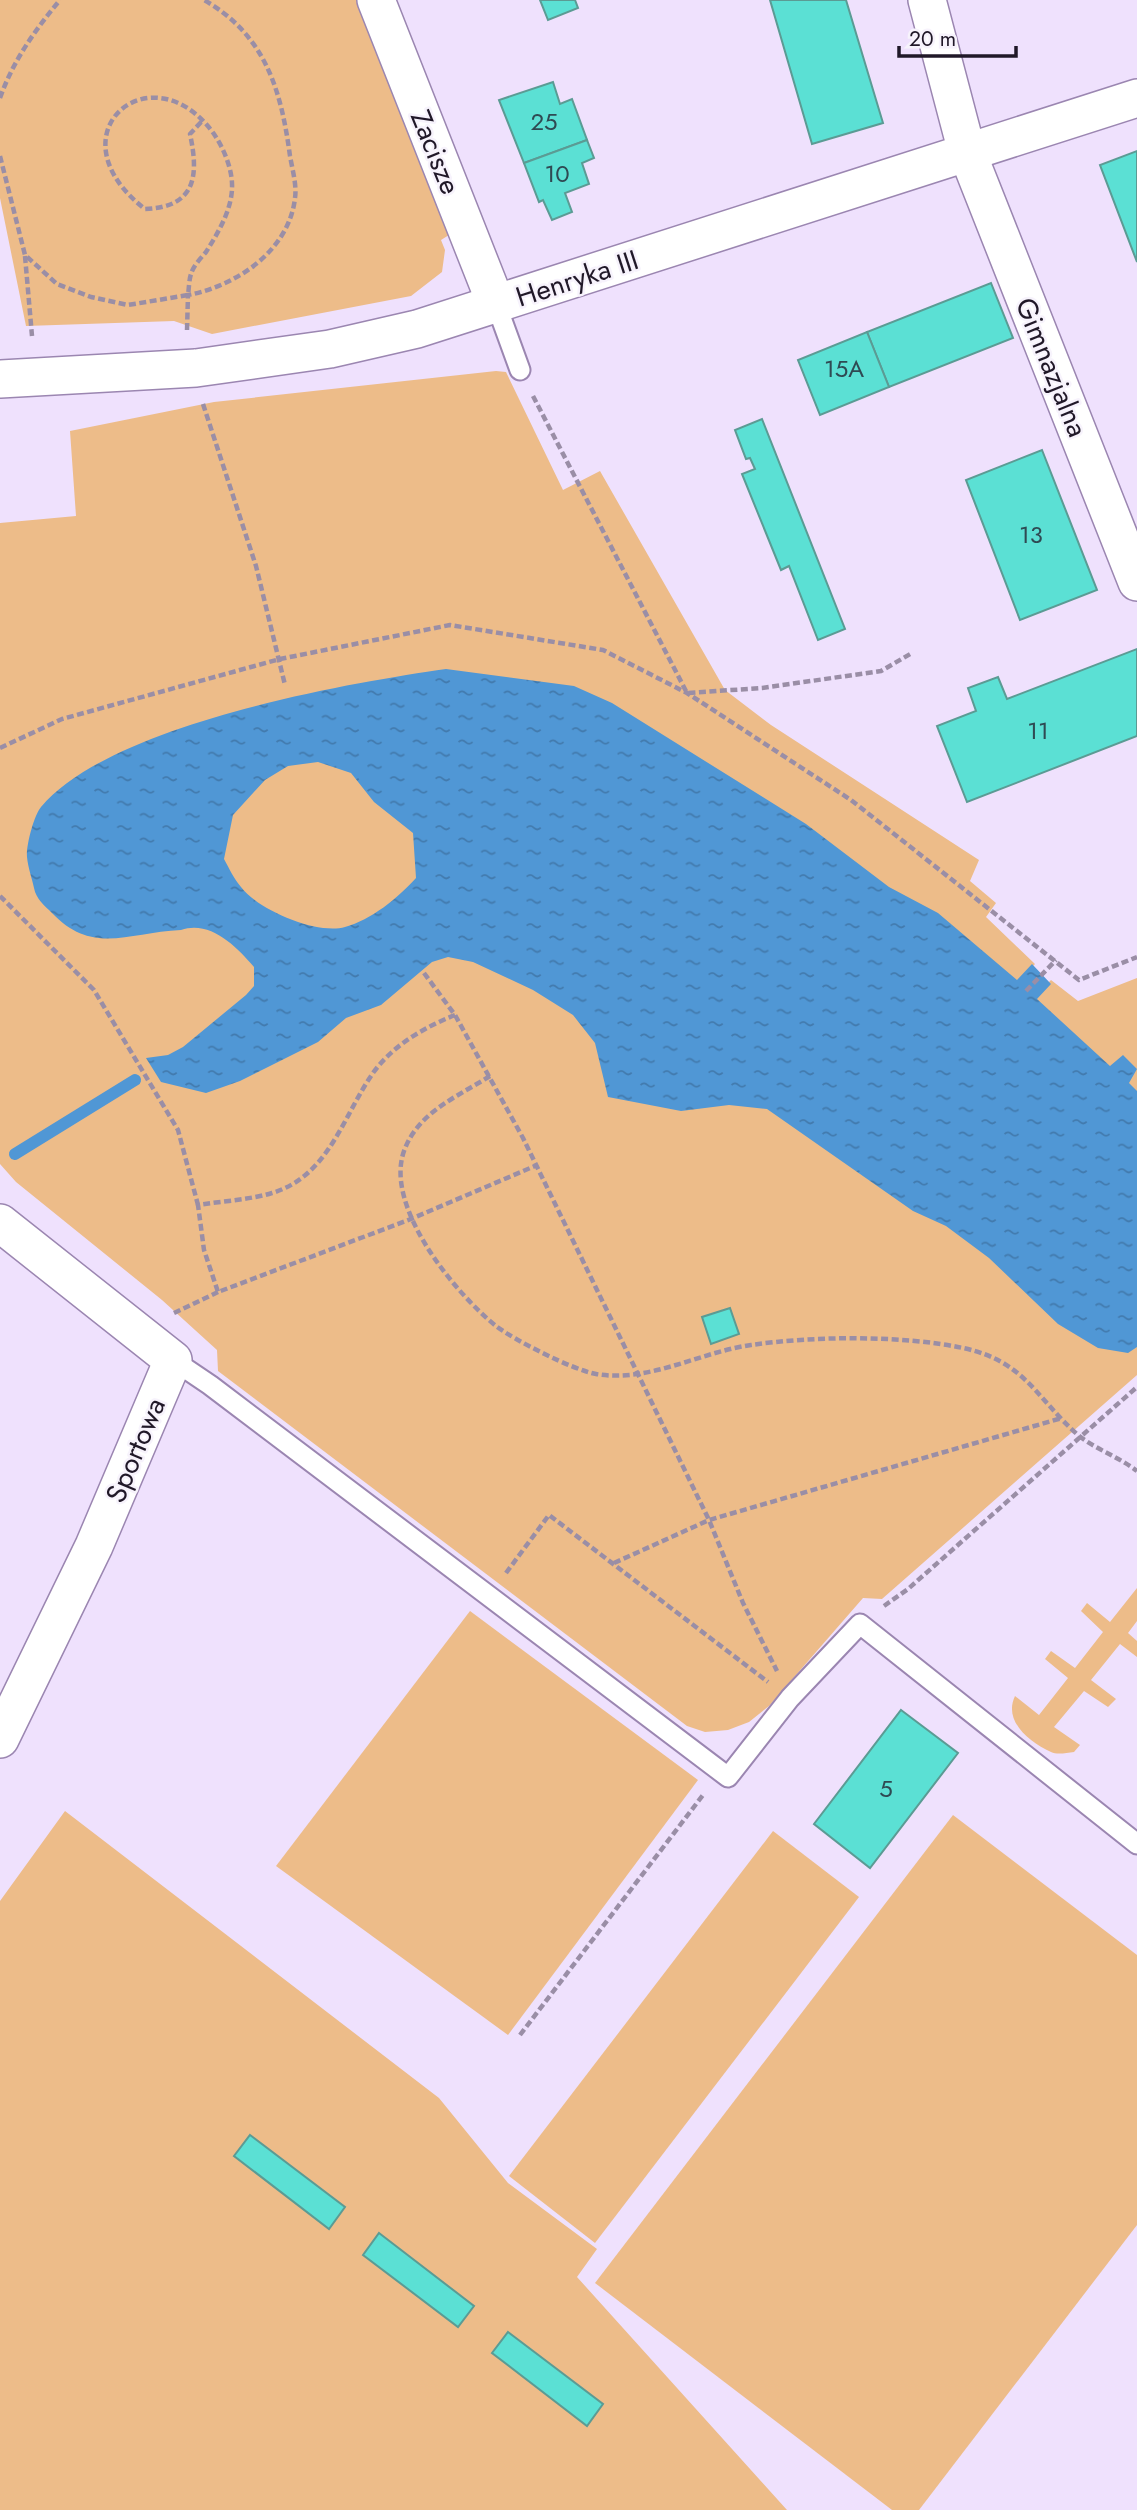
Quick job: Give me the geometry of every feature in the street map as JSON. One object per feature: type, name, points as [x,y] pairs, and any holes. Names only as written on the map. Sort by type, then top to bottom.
[{"type":"street","name":"Zacisze","points":[[376,0],[496,304]]},
{"type":"street","name":"Gimnazjalna","points":[[927,0],[967,152],[1137,582]]},
{"type":"street","name":"Henryka III","points":[[0,379],[196,368],[330,349],[417,329],[1137,98]]},
{"type":"street","points":[[0,1223],[173,1360]]},
{"type":"street","name":"Sportowa","points":[[0,1739],[94,1546],[173,1360]]},
{"type":"lane","points":[[496,304],[520,370]]},
{"type":"lane","points":[[173,1360],[210,1385],[728,1777],[790,1698],[860,1624],[1137,1844]]},
{"type":"path","points":[[0,98],[9,74],[39,25],[60,0]]},
{"type":"path","points":[[25,255],[57,284],[91,297],[128,304],[210,291],[262,260],[284,232],[296,197],[286,127],[275,82],[253,40],[230,15],[204,0]]},
{"type":"path","points":[[187,331],[191,272],[230,208],[232,185],[223,148],[203,120],[184,106],[162,96],[140,99],[124,108],[110,124],[103,138],[110,173],[131,198],[145,209],[175,204],[186,195],[195,174],[190,134],[203,120]]},
{"type":"path","points":[[0,156],[25,255],[32,337]]},
{"type":"path","points":[[196,368],[203,404],[256,566],[285,685]]},
{"type":"path","points":[[520,370],[687,693]]},
{"type":"path","points":[[0,748],[62,719],[280,659],[450,625],[603,650],[687,693],[851,800],[1079,980],[1137,957]]},
{"type":"path","points":[[687,693],[762,688],[881,671],[912,653]]},
{"type":"path","points":[[0,896],[94,990],[178,1130],[198,1205],[204,1250],[218,1292],[411,1219],[535,1166]]},
{"type":"path","points":[[1026,991],[1056,960]]},
{"type":"path","points":[[424,973],[455,1015],[490,1076],[709,1520],[743,1603],[790,1698]]},
{"type":"path","points":[[198,1205],[273,1193],[313,1170],[330,1147],[374,1072],[403,1044],[429,1026],[455,1015]]},
{"type":"path","points":[[490,1076],[437,1108],[413,1133],[399,1168],[411,1219],[443,1269],[470,1302],[498,1327],[547,1354],[595,1374],[638,1374],[750,1345],[826,1339],[938,1344],[964,1348],[1009,1365],[1029,1381],[1080,1437],[1119,1457],[1137,1471]]},
{"type":"path","points":[[860,1624],[908,1589],[1137,1387]]},
{"type":"path","points":[[614,1564],[709,1520],[1062,1418]]},
{"type":"path","points":[[489,1597],[550,1515],[790,1698]]},
{"type":"path","points":[[520,2035],[720,1772]]},
{"type":"shaded area","points":[[0,0],[359,0],[457,230],[441,240],[445,250],[442,272],[411,296],[212,334],[174,321],[26,326],[0,198]]},
{"type":"shaded area","points":[[506,372],[563,490],[600,471],[725,690],[771,725],[979,860],[970,881],[996,903],[986,917],[1035,964],[1018,982],[1034,997],[1051,980],[1078,1001],[1137,978],[1137,1375],[882,1599],[863,1598],[769,1706],[749,1722],[728,1730],[705,1732],[687,1726],[218,1371],[217,1350],[162,1300],[16,1182],[0,1164],[0,523],[76,516],[70,431],[214,402]]},
{"type":"shaded area","points":[[1137,1588],[1137,1621],[1128,1633],[1137,1641],[1137,1657],[1120,1644],[1091,1680],[1116,1699],[1108,1707],[1084,1691],[1054,1727],[1080,1745],[1074,1752],[1053,1753],[1034,1743],[1015,1722],[1012,1705],[1015,1696],[1039,1715],[1068,1678],[1045,1659],[1051,1651],[1075,1668],[1103,1632],[1081,1611],[1087,1603],[1110,1622]]},
{"type":"shaded area","points":[[470,1611],[698,1780],[508,2035],[276,1866]]},
{"type":"shaded area","points":[[65,1811],[439,2098],[508,2183],[597,2249],[577,2277],[787,2510],[0,2510],[0,1901]]},
{"type":"shaded area","points":[[953,1815],[1137,1955],[1137,2225],[919,2510],[892,2510],[595,2283]]},
{"type":"shaded area","points":[[773,1831],[859,1897],[595,2243],[509,2176]]},
{"type":"water","points":[[446,669],[574,686],[612,703],[806,824],[889,887],[938,913],[1017,980],[1032,964],[1051,984],[1037,999],[1110,1066],[1123,1055],[1137,1069],[1129,1083],[1137,1091],[1137,1347],[1128,1353],[1098,1348],[1058,1324],[989,1258],[946,1226],[913,1211],[767,1109],[729,1105],[681,1111],[608,1097],[595,1043],[573,1015],[533,990],[473,962],[448,957],[432,962],[381,1005],[346,1018],[318,1042],[240,1081],[206,1093],[161,1082],[146,1058],[168,1055],[183,1047],[246,995],[254,986],[254,967],[231,943],[202,929],[97,938],[67,926],[39,899],[29,869],[28,846],[38,811],[74,778],[119,753],[172,731],[290,698]],"holes":[[[318,762],[351,773],[374,802],[413,833],[416,878],[374,914],[355,924],[333,929],[289,919],[249,896],[236,881],[224,859],[233,815],[265,780],[288,766]]]},
{"type":"building","points":[[540,0],[575,0],[578,8],[548,20]]},
{"type":"building","points":[[770,0],[846,0],[883,123],[812,144]]},
{"type":"building","points":[[553,82],[560,104],[572,99],[587,140],[524,163],[499,100]]},
{"type":"building","points":[[587,140],[594,158],[582,163],[589,184],[565,193],[572,212],[552,220],[543,200],[539,202],[524,163]]},
{"type":"building","points":[[1137,151],[1137,262],[1100,165]]},
{"type":"building","points":[[991,283],[1013,338],[889,387],[867,332]]},
{"type":"building","points":[[867,332],[889,387],[820,415],[798,360]]},
{"type":"building","points":[[762,419],[845,629],[818,640],[789,566],[781,570],[742,474],[755,469],[750,458],[746,459],[735,430]]},
{"type":"building","points":[[1042,450],[1097,590],[1020,620],[966,480]]},
{"type":"building","points":[[1137,649],[1137,736],[967,802],[937,726],[976,711],[968,688],[998,677],[1007,699]]},
{"type":"building","points":[[730,1308],[739,1334],[711,1344],[702,1317]]},
{"type":"building","points":[[901,1710],[958,1753],[870,1868],[814,1824]]},
{"type":"building","points":[[250,2135],[345,2207],[329,2229],[234,2156]]},
{"type":"building","points":[[379,2233],[474,2306],[458,2327],[363,2255]]},
{"type":"building","points":[[508,2332],[603,2404],[587,2426],[492,2353]]},
{"type":"waterway","points":[[15,1154],[135,1080]]}]
